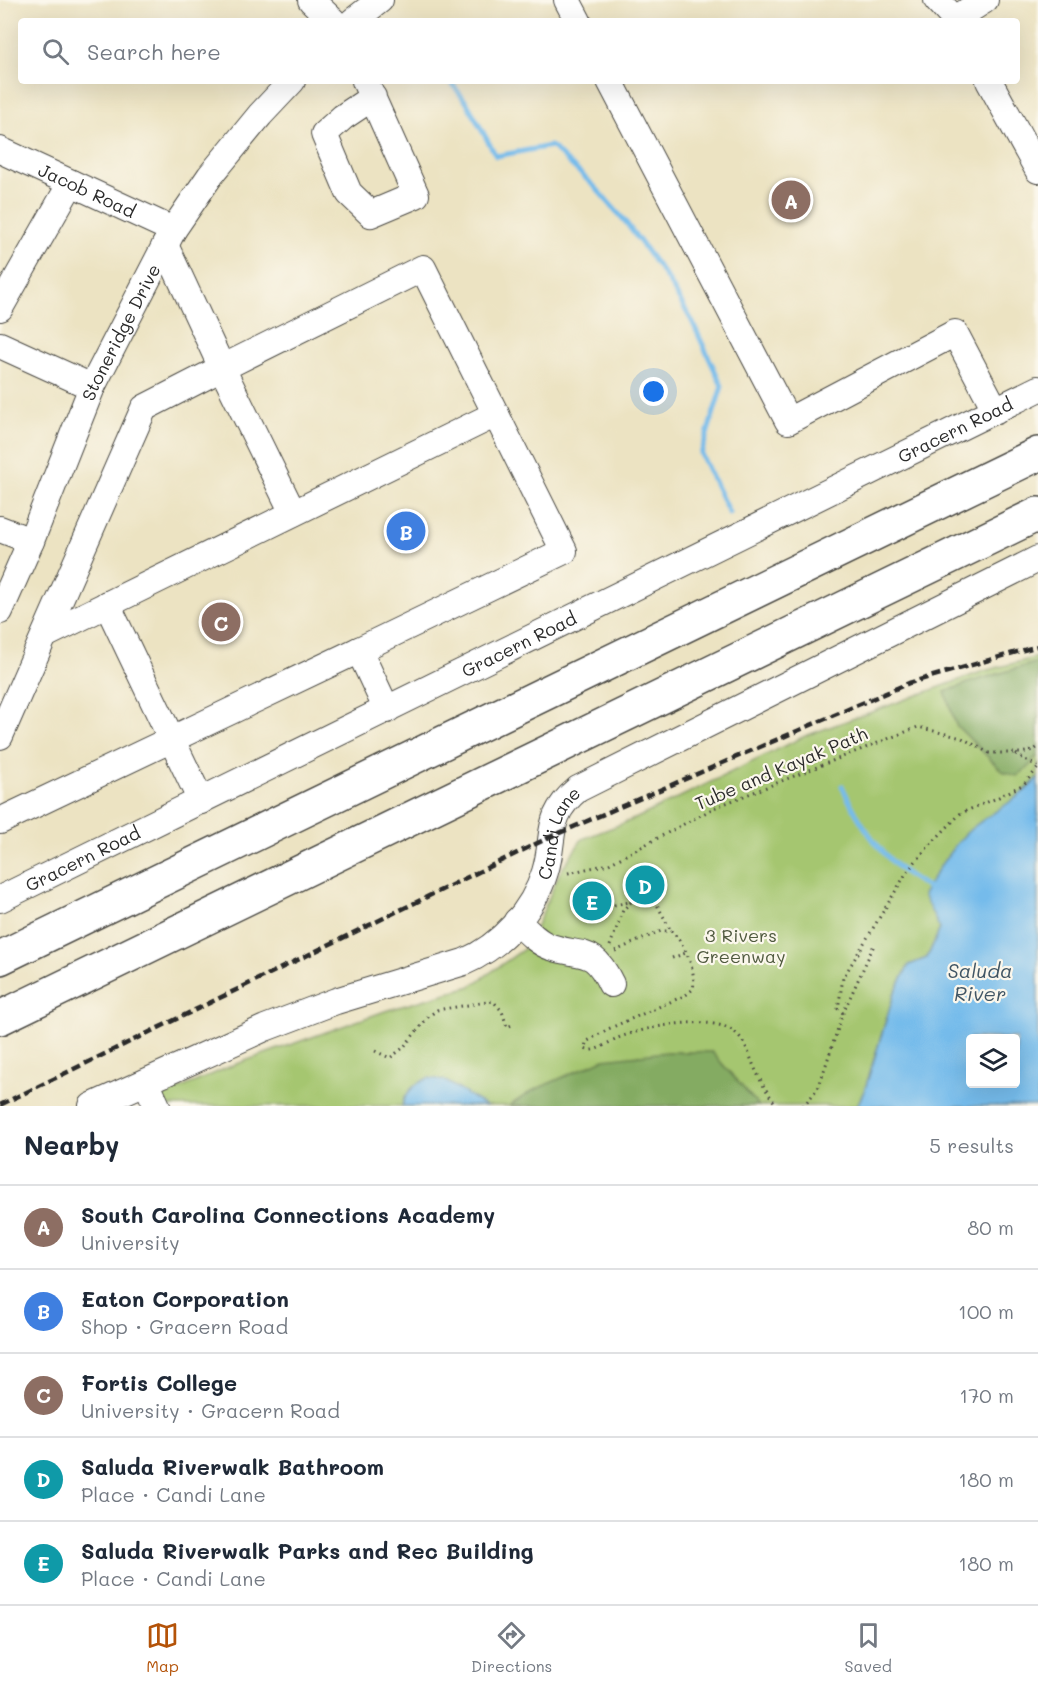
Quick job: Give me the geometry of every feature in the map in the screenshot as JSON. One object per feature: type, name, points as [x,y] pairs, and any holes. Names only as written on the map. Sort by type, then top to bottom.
[{"type":"highway","points":[[922,510],[1038,436]]},
{"type":"highway","points":[[0,958],[1038,454]]},
{"type":"highway","points":[[0,1018],[1038,514]]},
{"type":"street","points":[[311,0],[330,18]]},
{"type":"street","points":[[357,18],[380,0]]},
{"type":"street","points":[[567,0],[576,18]]},
{"type":"street","points":[[937,0],[953,18]]},
{"type":"street","points":[[958,18],[985,0]]},
{"type":"street","name":"Stoneridge Drive","points":[[0,611],[31,541],[92,387],[169,237],[210,176],[260,115],[289,84]]},
{"type":"street","points":[[612,84],[788,421],[955,333],[996,411]]},
{"type":"street","points":[[991,84],[1038,170]]},
{"type":"street","name":"Jacob Road","points":[[0,150],[71,183],[169,237]]},
{"type":"street","points":[[0,308],[71,183]]},
{"type":"street","points":[[169,237],[222,368],[293,513]]},
{"type":"street","points":[[0,736],[144,408],[423,268],[564,551],[0,821]]},
{"type":"street","points":[[0,345],[92,387]]},
{"type":"street","name":"Gracern Road","points":[[0,899],[1038,389]]},
{"type":"street","points":[[45,635],[496,414]]},
{"type":"street","points":[[0,529],[31,541]]},
{"type":"street","name":"Candi Lane","points":[[92,1106],[291,1017],[465,962],[493,946],[517,921],[543,878],[554,821],[561,805],[578,789],[1038,559]]},
{"type":"street","points":[[107,604],[201,801]]},
{"type":"street","points":[[359,650],[387,710]]},
{"type":"street","points":[[517,921],[538,940],[550,947],[587,954],[594,958],[600,964],[610,984]]},
{"type":"street","points":[[146,1082],[157,1106]]},
{"type":"path","name":"Tube and Kayak Path","points":[[543,878],[609,864],[716,807],[918,727],[962,738],[989,753],[1016,753],[1037,749]]},
{"type":"path","points":[[843,1012],[838,1009],[841,986],[863,944],[907,872],[954,818],[1024,784],[1038,767],[1016,753]]},
{"type":"path","points":[[652,895],[671,931],[686,953],[694,979],[693,988],[690,992],[608,1029],[586,1042],[585,1049],[591,1051],[619,1037],[636,1032],[682,1023],[714,1023],[730,1029],[741,1040],[777,1106]]},
{"type":"path","points":[[634,899],[625,907],[620,918],[609,948],[610,953],[662,931],[671,931]]},
{"type":"path","points":[[614,905],[630,902]]},
{"type":"path","points":[[803,1106],[813,1097],[823,1078],[843,1012],[874,945]]},
{"type":"path","points":[[672,958],[686,953]]},
{"type":"path","points":[[375,1051],[390,1058],[413,1037],[429,1016],[437,1010],[448,1007],[493,1001],[502,1011],[507,1027],[512,1025]]},
{"type":"green space","name":"3 Rivers Greenway","points":[[1038,657],[1038,778],[1022,793],[940,929],[927,958],[909,965],[894,994],[865,1089],[857,1106],[141,1106],[231,1066],[385,1011],[471,986],[528,946],[560,872],[582,839],[637,818],[805,736],[984,671]]},
{"type":"green space","points":[[1038,662],[1038,754],[1028,768],[1017,776],[1002,771],[956,725],[945,692]]},
{"type":"green space","points":[[667,1052],[712,1052],[759,1106],[509,1106],[532,1091],[604,1059]]},
{"type":"water","name":"Saluda River","points":[[1038,778],[1038,1106],[857,1106],[865,1089],[894,994],[909,965],[927,958],[940,929],[923,895],[945,860],[965,835],[1015,799]]},
{"type":"water","points":[[428,1078],[444,1080],[486,1106],[402,1106],[412,1089]]},
{"type":"waterway","points":[[452,84],[467,103],[496,156],[551,146],[595,187],[624,220],[668,280],[692,321],[722,386],[701,454],[729,513]]},
{"type":"waterway","points":[[842,786],[853,808],[882,850],[903,871],[931,890]]},
{"type":"railway","points":[[0,1105],[550,837],[909,683],[1038,646]]},
{"type":"place","name":"South Carolina Connections Academy","points":[[791,200]]},
{"type":"place","name":"Eaton Corporation","points":[[406,531]]},
{"type":"place","name":"Fortis College","points":[[221,622]]},
{"type":"place","name":"Saluda Riverwalk Bathroom","points":[[645,885]]},
{"type":"place","name":"Saluda Riverwalk Parks and Rec Building","points":[[592,901]]}]
